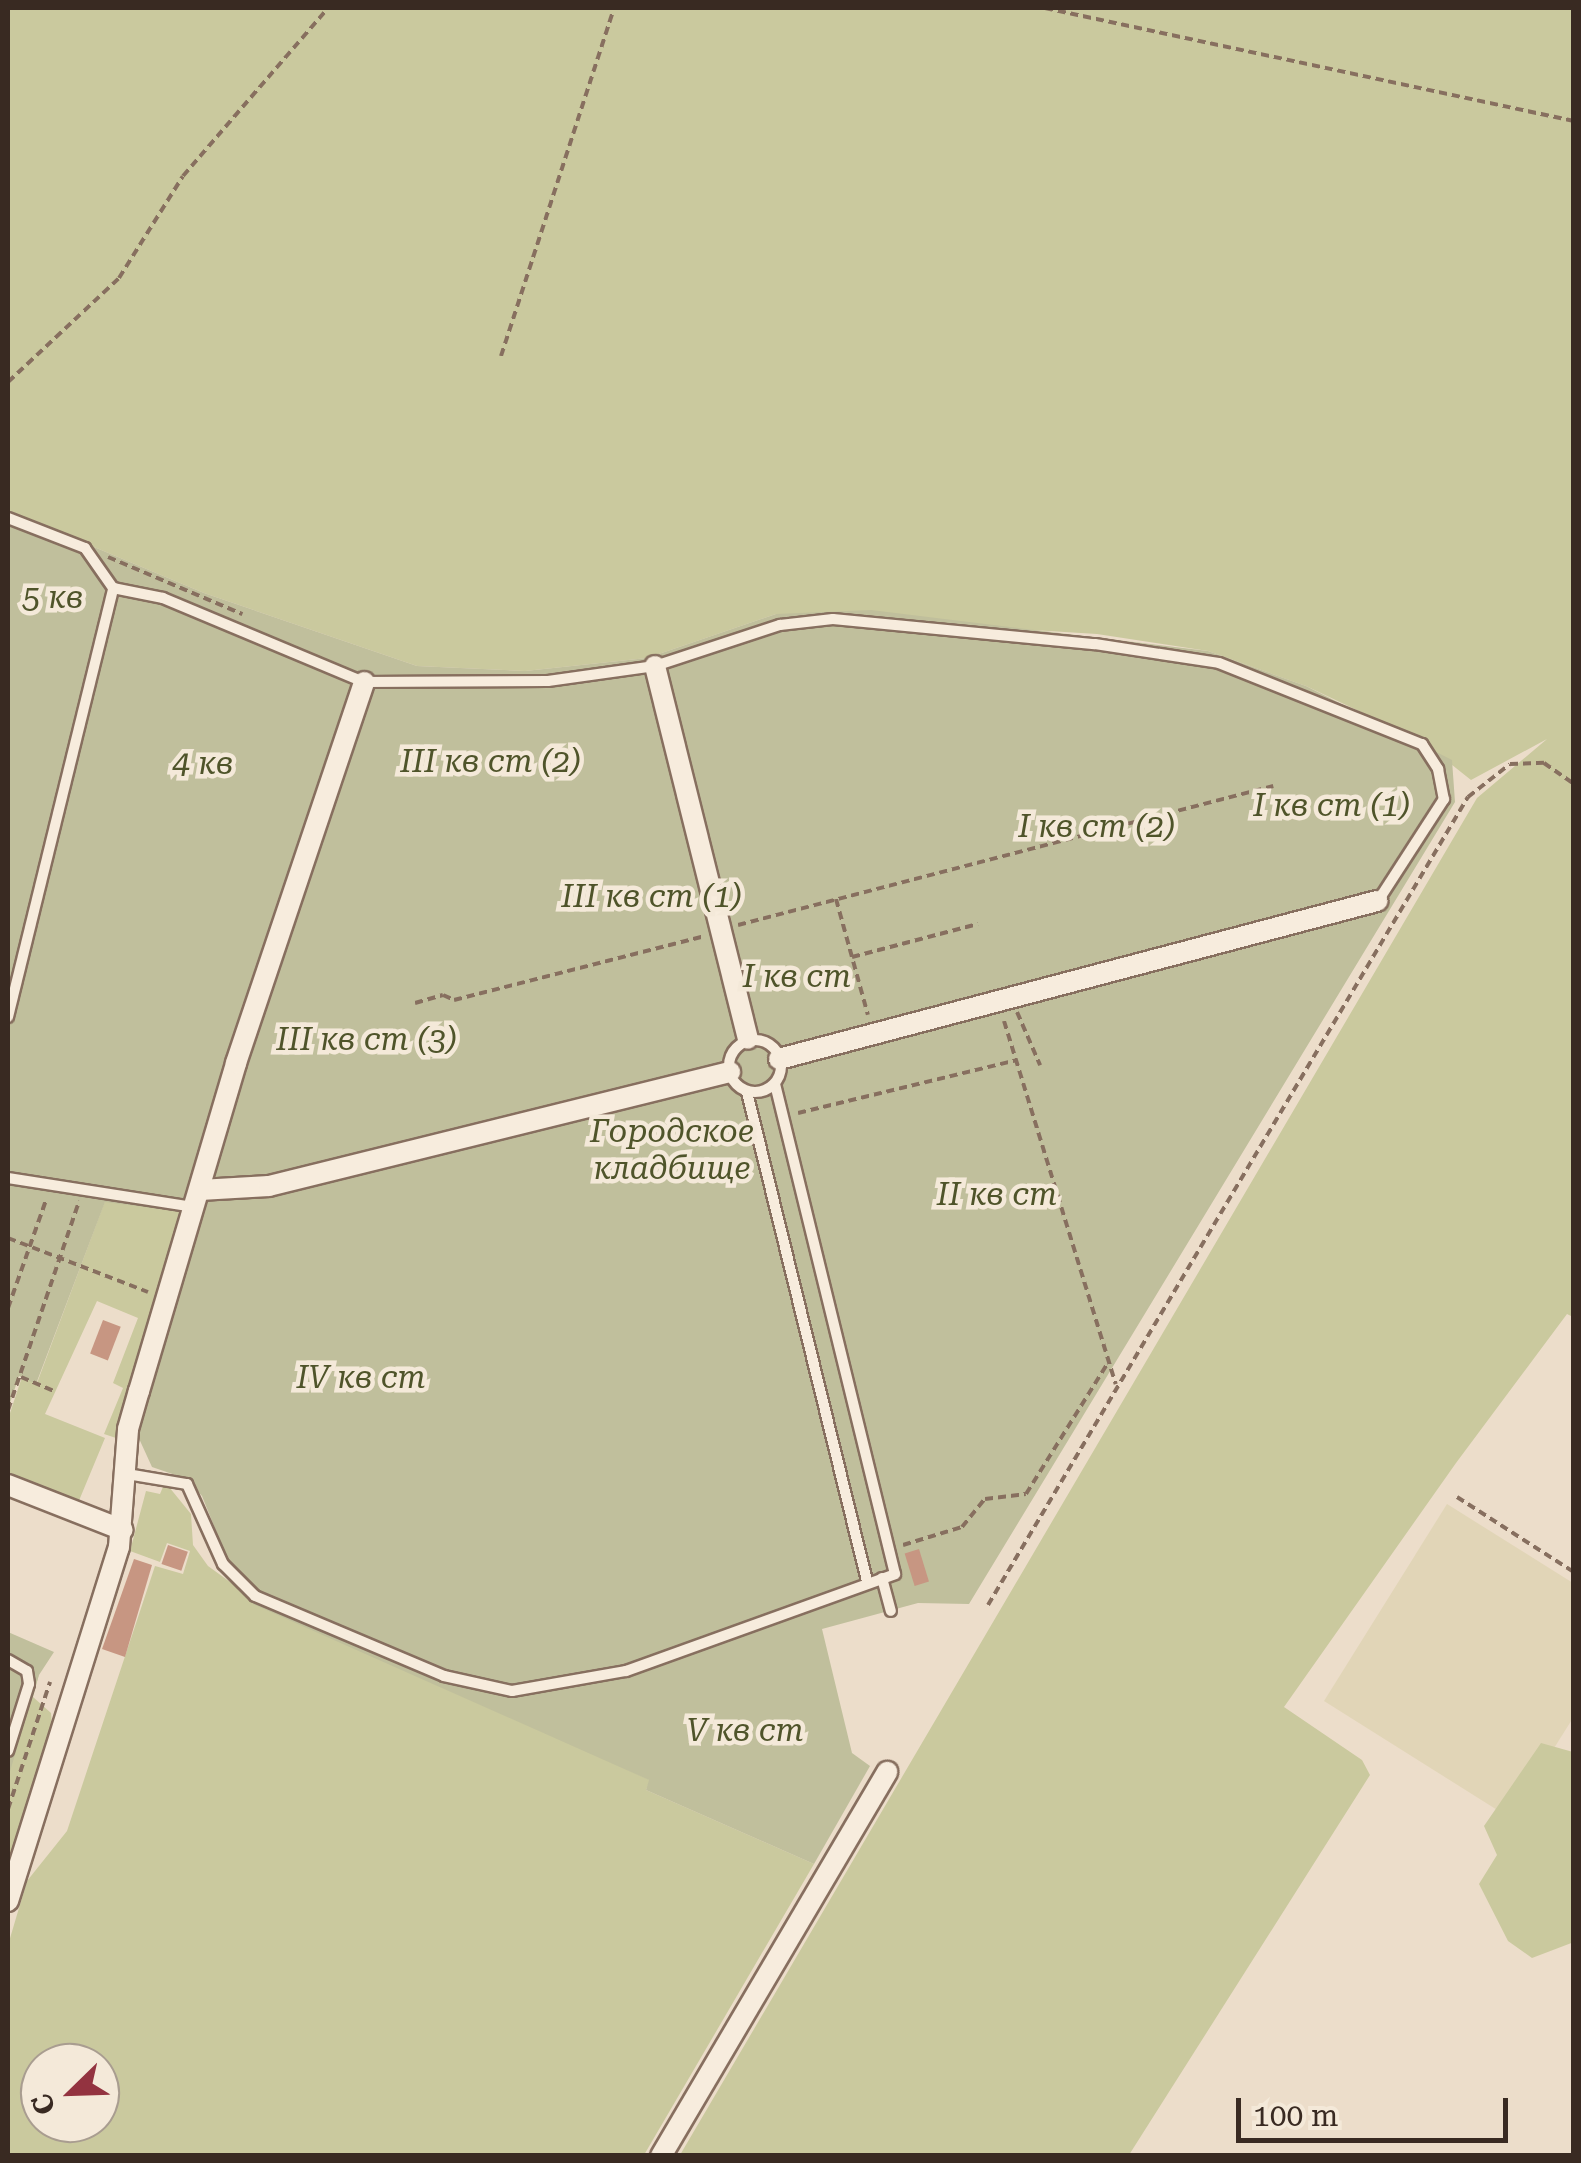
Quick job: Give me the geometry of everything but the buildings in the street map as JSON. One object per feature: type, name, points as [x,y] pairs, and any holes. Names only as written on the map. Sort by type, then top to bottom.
[{"type":"street","points":[[655,666],[748,1039]]},
{"type":"street","points":[[8,1900],[123,1530],[128,1429],[197,1198],[364,682]]},
{"type":"street","points":[[779,1059],[1377,902]]},
{"type":"street","points":[[197,1198],[269,1186],[730,1072]]},
{"type":"street","points":[[8,1484],[123,1530]]},
{"type":"street","points":[[661,2156],[887,1772]]},
{"type":"lane","points":[[8,518],[85,548],[114,588],[164,598],[364,682],[548,682],[655,666],[780,625],[833,619],[1096,644],[1235,668],[1422,744],[1438,769],[1444,800],[1377,902]]},
{"type":"lane","points":[[8,1017],[114,588]]},
{"type":"lane","points":[[127,1474],[187,1484],[223,1564],[255,1596],[444,1676],[512,1691],[626,1671],[895,1574],[782,1117],[775,1084],[779,1059],[772,1046],[748,1039],[734,1049],[730,1072],[747,1092],[867,1581]]},
{"type":"lane","points":[[747,1092],[775,1084]]},
{"type":"lane","points":[[8,1178],[82,1191],[197,1198]]},
{"type":"lane","points":[[882,1578],[891,1610]]},
{"type":"lane","points":[[8,1660],[28,1671],[8,1751]]},
{"type":"path","points":[[8,382],[119,278],[183,176],[328,8]]},
{"type":"path","points":[[501,356],[614,8]]},
{"type":"path","points":[[1045,8],[1574,121]]},
{"type":"path","points":[[988,1604],[1468,797],[1510,764],[1544,764],[1574,784]]},
{"type":"path","points":[[415,1003],[464,997],[1273,786]]},
{"type":"path","points":[[836,898],[873,1034]]},
{"type":"path","points":[[852,957],[978,924]]},
{"type":"path","points":[[1006,1000],[1016,1060],[1116,1385]]},
{"type":"path","points":[[1006,1000],[1040,1065]]},
{"type":"path","points":[[782,1117],[1016,1060]]},
{"type":"path","points":[[8,1308],[51,1186]]},
{"type":"path","points":[[8,1410],[82,1191]]},
{"type":"path","points":[[8,1238],[167,1299]]},
{"type":"path","points":[[889,1549],[962,1527],[984,1499],[1026,1494],[1109,1361]]},
{"type":"path","points":[[20,1376],[54,1391]]},
{"type":"path","points":[[1456,1497],[1574,1572]]},
{"type":"path","points":[[28,1671],[75,1692]]},
{"type":"path","points":[[8,1809],[50,1682]]},
{"type":"shaded area","points":[[1447,1504],[1573,1583],[1573,1718],[1510,1818],[1324,1701]]},
{"type":"green space","points":[[8,8],[1573,8],[1573,1317],[1567,1314],[1456,1463],[1284,1707],[1362,1760],[1370,1775],[1129,2155],[680,2155],[1477,798],[1547,739],[1471,780],[1422,741],[1306,686],[1208,651],[1097,634],[776,614],[647,658],[525,671],[417,666],[204,593],[8,511]]},
{"type":"green space","name":"Городское кладбище","points":[[8,511],[204,593],[417,666],[525,671],[647,658],[776,614],[871,610],[1208,651],[1306,686],[1452,760],[1455,802],[969,1604],[918,1603],[822,1629],[852,1753],[870,1766],[814,1864],[646,1790],[649,1780],[253,1604],[257,1594],[230,1566],[202,1496],[187,1479],[152,1467],[136,1432],[184,1212],[105,1202],[36,1384],[19,1376],[8,1409]]},
{"type":"green space","points":[[105,1201],[185,1212],[116,1438],[104,1434],[123,1388],[113,1383],[138,1318],[97,1301],[45,1414],[105,1438],[78,1503],[8,1478],[8,1419],[22,1377],[37,1383]]},
{"type":"green space","points":[[165,1482],[191,1514],[193,1545],[208,1566],[255,1600],[650,1780],[646,1790],[814,1864],[644,2155],[8,2156],[8,1945],[27,1881],[67,1831],[155,1566],[183,1574],[190,1551],[167,1543],[160,1562],[130,1551],[146,1491],[160,1494]]},
{"type":"green space","points":[[8,1632],[54,1652],[39,1675],[8,1778]]},
{"type":"green space","points":[[39,1674],[33,1697],[51,1713],[52,1725],[8,1873],[8,1751]]},
{"type":"green space","points":[[1541,1743],[1573,1752],[1574,1942],[1532,1958],[1508,1941],[1479,1884],[1497,1855],[1484,1826]]},
{"type":"park label","name":"5 кв","points":[[53,597]]},
{"type":"park label","name":"III кв ст (2)","points":[[491,761]]},
{"type":"park label","name":"4 кв","points":[[203,763]]},
{"type":"park label","name":"I кв ст (1)","points":[[1332,805]]},
{"type":"park label","name":"I кв ст (2)","points":[[1097,826]]},
{"type":"park label","name":"III кв ст (1)","points":[[652,896]]},
{"type":"park label","name":"I кв ст","points":[[797,976]]},
{"type":"park label","name":"III кв ст (3)","points":[[367,1039]]},
{"type":"park label","name":"II кв ст","points":[[997,1194]]},
{"type":"park label","name":"IV кв ст","points":[[361,1377]]},
{"type":"park label","name":"V кв ст","points":[[745,1730]]}]
